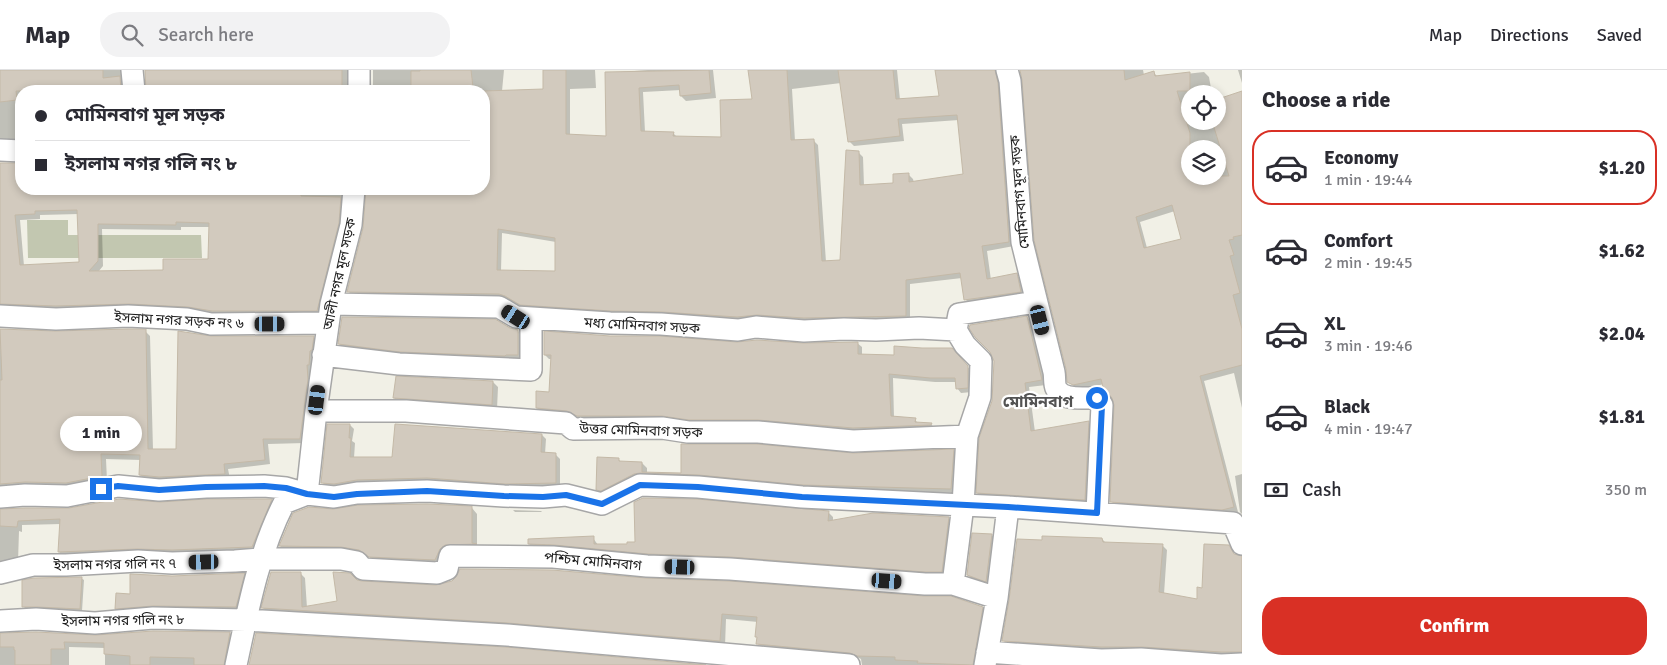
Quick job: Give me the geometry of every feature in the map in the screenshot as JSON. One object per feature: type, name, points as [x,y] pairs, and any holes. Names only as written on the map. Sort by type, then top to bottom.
[{"type":"street","points":[[132,70],[133,85]]},
{"type":"street","points":[[359,70],[359,85]]},
{"type":"street","name":"মোমিনবাগ মূল সড়ক","points":[[1007,70],[1010,81],[1022,242],[1054,372],[1056,388],[1067,397],[1097,398],[1102,405],[1097,513]]},
{"type":"street","points":[[0,150],[15,151]]},
{"type":"street","name":"আলী নগর মূল সড়ক","points":[[307,494],[329,314],[350,225],[353,195]]},
{"type":"street","points":[[953,584],[963,505],[967,436],[980,397],[982,361],[964,345],[956,330],[959,314],[1036,302]]},
{"type":"street","name":"মধ্য মোমিনবাগ সড়ক","points":[[329,314],[500,307],[516,317],[738,330],[756,327],[804,331],[919,328],[956,330]]},
{"type":"street","name":"ইসলাম নগর সড়ক নং ৬","points":[[0,316],[56,319],[138,316],[187,319],[211,324],[329,314]]},
{"type":"street","points":[[323,355],[399,364],[531,370],[531,318]]},
{"type":"street","name":"উত্তর মোমিনবাগ সড়ক","points":[[316,411],[406,411],[566,423],[574,429],[662,428],[688,432],[758,432],[854,441],[967,436]]},
{"type":"street","points":[[0,497],[24,495],[67,496],[118,486],[159,490],[264,486],[334,497],[357,494],[427,491],[504,496],[543,497],[566,495],[602,504],[640,485],[698,487],[802,497],[1008,507],[1234,523],[1242,544]]},
{"type":"street","points":[[236,665],[261,559],[273,524],[284,503],[307,494]]},
{"type":"street","points":[[1008,507],[997,598],[986,659],[1141,659],[1221,665],[1242,664]]},
{"type":"street","name":"পশ্চিম মোমিনবাগ","points":[[261,559],[341,559],[357,562],[363,569],[437,573],[447,569],[450,556],[553,557],[646,566],[730,569],[925,584],[953,584],[997,598]]},
{"type":"street","name":"ইসলাম নগর গলি নং ৭","points":[[0,573],[34,565],[66,565],[138,560],[172,563],[235,562],[261,559]]},
{"type":"street","name":"ইসলাম নগর গলি নং ৮","points":[[0,621],[36,620],[95,623],[153,618],[246,620],[507,635],[849,665]]},
{"type":"shaded area","points":[[27,220],[68,220],[68,235],[201,235],[202,258],[28,258]]},
{"type":"building","points":[[0,70],[103,70],[103,78],[120,76],[121,85],[15,85],[15,100],[0,102]]},
{"type":"building","points":[[145,70],[342,70],[342,85],[146,85]]},
{"type":"building","points":[[471,70],[473,85],[411,85],[411,71]]},
{"type":"building","points":[[543,70],[566,70],[566,134],[606,136],[605,72],[709,70],[711,93],[680,96],[679,85],[639,88],[641,131],[674,132],[673,136],[721,137],[720,100],[752,99],[748,70],[787,70],[791,140],[814,139],[822,261],[840,260],[846,150],[859,151],[860,185],[893,183],[893,174],[909,173],[909,182],[963,174],[957,115],[898,119],[900,136],[848,142],[838,70],[893,70],[896,99],[939,96],[935,70],[995,70],[998,83],[1009,242],[982,246],[987,279],[1017,273],[1021,292],[964,300],[960,273],[906,280],[906,316],[804,318],[757,315],[737,317],[520,305],[499,294],[347,292],[363,228],[366,195],[490,195],[490,91],[543,89]],"holes":[[[498,229],[555,238],[555,271],[497,270]]]},
{"type":"building","points":[[1020,70],[1124,70],[1125,80],[1154,71],[1155,76],[1190,72],[1190,85],[1181,85],[1181,91],[1177,91],[1181,104],[1181,130],[1189,130],[1190,133],[1190,140],[1181,140],[1181,185],[1226,185],[1226,176],[1229,176],[1226,166],[1226,140],[1218,140],[1215,130],[1226,130],[1226,96],[1242,91],[1242,235],[1229,240],[1234,255],[1230,256],[1240,293],[1233,295],[1242,329],[1242,365],[1200,376],[1234,507],[1222,510],[1110,502],[1114,405],[1112,398],[1103,387],[1101,379],[1073,385],[1067,382],[1066,369],[1034,240]],"holes":[[[1172,205],[1181,239],[1144,248],[1136,217]]]},
{"type":"building","points":[[0,163],[15,163],[15,195],[301,195],[341,197],[339,223],[317,311],[212,311],[188,307],[129,304],[56,306],[0,304]],"holes":[[[77,210],[79,262],[20,265],[15,215],[35,214],[35,211]],[[176,222],[209,223],[208,259],[163,259],[163,270],[89,271],[98,261],[98,224],[176,225]]]},
{"type":"building","points":[[1027,316],[1042,380],[1025,383],[1031,431],[1089,421],[1085,500],[976,493],[979,438],[992,401],[994,361],[990,352],[969,328],[970,325]]},
{"type":"building","points":[[342,317],[495,319],[510,328],[518,330],[518,355],[400,352],[338,344]]},
{"type":"building","points":[[0,329],[55,331],[146,329],[148,449],[176,449],[178,331],[211,336],[314,336],[309,365],[307,365],[308,379],[300,439],[263,439],[265,460],[224,464],[225,474],[159,477],[139,475],[140,455],[101,454],[102,476],[66,483],[25,482],[0,484],[0,380],[2,380]]},
{"type":"building","points":[[544,331],[610,336],[660,336],[737,342],[757,340],[803,343],[858,342],[858,354],[894,355],[894,346],[952,348],[968,366],[968,388],[956,389],[955,378],[930,378],[889,374],[891,416],[916,418],[915,422],[932,423],[931,425],[853,428],[758,420],[689,420],[662,416],[577,416],[567,411],[536,408],[536,391],[549,392],[551,355],[544,355]]},
{"type":"building","points":[[396,376],[493,381],[492,405],[393,398]]},
{"type":"building","points":[[327,424],[350,424],[350,457],[392,457],[395,424],[542,434],[541,452],[556,453],[556,483],[505,484],[427,478],[357,480],[334,484],[321,483]]},
{"type":"building","points":[[681,444],[757,444],[853,453],[954,449],[951,489],[803,485],[699,475],[640,473],[634,474],[601,491],[596,490],[597,457],[619,458],[619,461],[642,462],[642,472],[681,473]]},
{"type":"building","points":[[643,498],[697,499],[829,511],[828,521],[873,513],[949,517],[942,572],[731,557],[648,554],[528,544],[528,539],[594,536],[594,544],[627,544],[627,542],[635,542],[634,502]]},
{"type":"building","points":[[119,499],[160,502],[206,499],[272,499],[252,547],[58,552],[60,519],[18,521],[17,527],[0,526],[0,509],[69,508]]},
{"type":"building","points":[[427,504],[472,506],[472,543],[477,544],[445,545],[440,549],[435,560],[369,557],[359,550],[341,547],[279,546],[293,513],[309,507],[333,509],[358,505]]},
{"type":"building","points":[[972,533],[992,534],[986,582],[967,575]]},
{"type":"building","points":[[1042,536],[1102,538],[1103,542],[1163,544],[1159,592],[1197,599],[1197,587],[1202,588],[1204,544],[1229,545],[1234,554],[1242,556],[1242,652],[1002,641],[1017,539],[1042,540]]},
{"type":"building","points":[[460,569],[552,570],[646,578],[729,581],[924,596],[951,596],[983,607],[973,665],[917,663],[918,661],[895,660],[895,657],[857,656],[850,653],[756,644],[757,617],[722,614],[720,641],[508,623],[261,608],[271,572],[301,572],[302,607],[337,601],[333,572],[350,573],[357,580],[362,581],[436,585],[452,581]]},
{"type":"building","points":[[245,573],[236,607],[153,606],[115,609],[116,593],[130,594],[130,574],[172,576]]},
{"type":"building","points":[[82,577],[80,609],[22,607],[22,580]]},
{"type":"building","points":[[153,631],[230,632],[224,665],[194,665],[194,658],[150,657],[150,665],[130,665],[130,656],[104,654],[104,643],[64,642],[65,649],[51,649],[51,665],[15,665],[14,647],[0,647],[0,633],[36,632],[96,635]]},
{"type":"building","points":[[256,633],[506,647],[706,665],[249,665]]},
{"type":"district","name":"মোমিনবাগ","points":[[1038,401]]},
{"type":"route","points":[[101,489],[118,486],[159,490],[264,486],[334,497],[357,494],[427,491],[504,496],[543,497],[566,495],[602,504],[640,485],[698,487],[802,497],[1097,513],[1102,405],[1097,398]]}]
